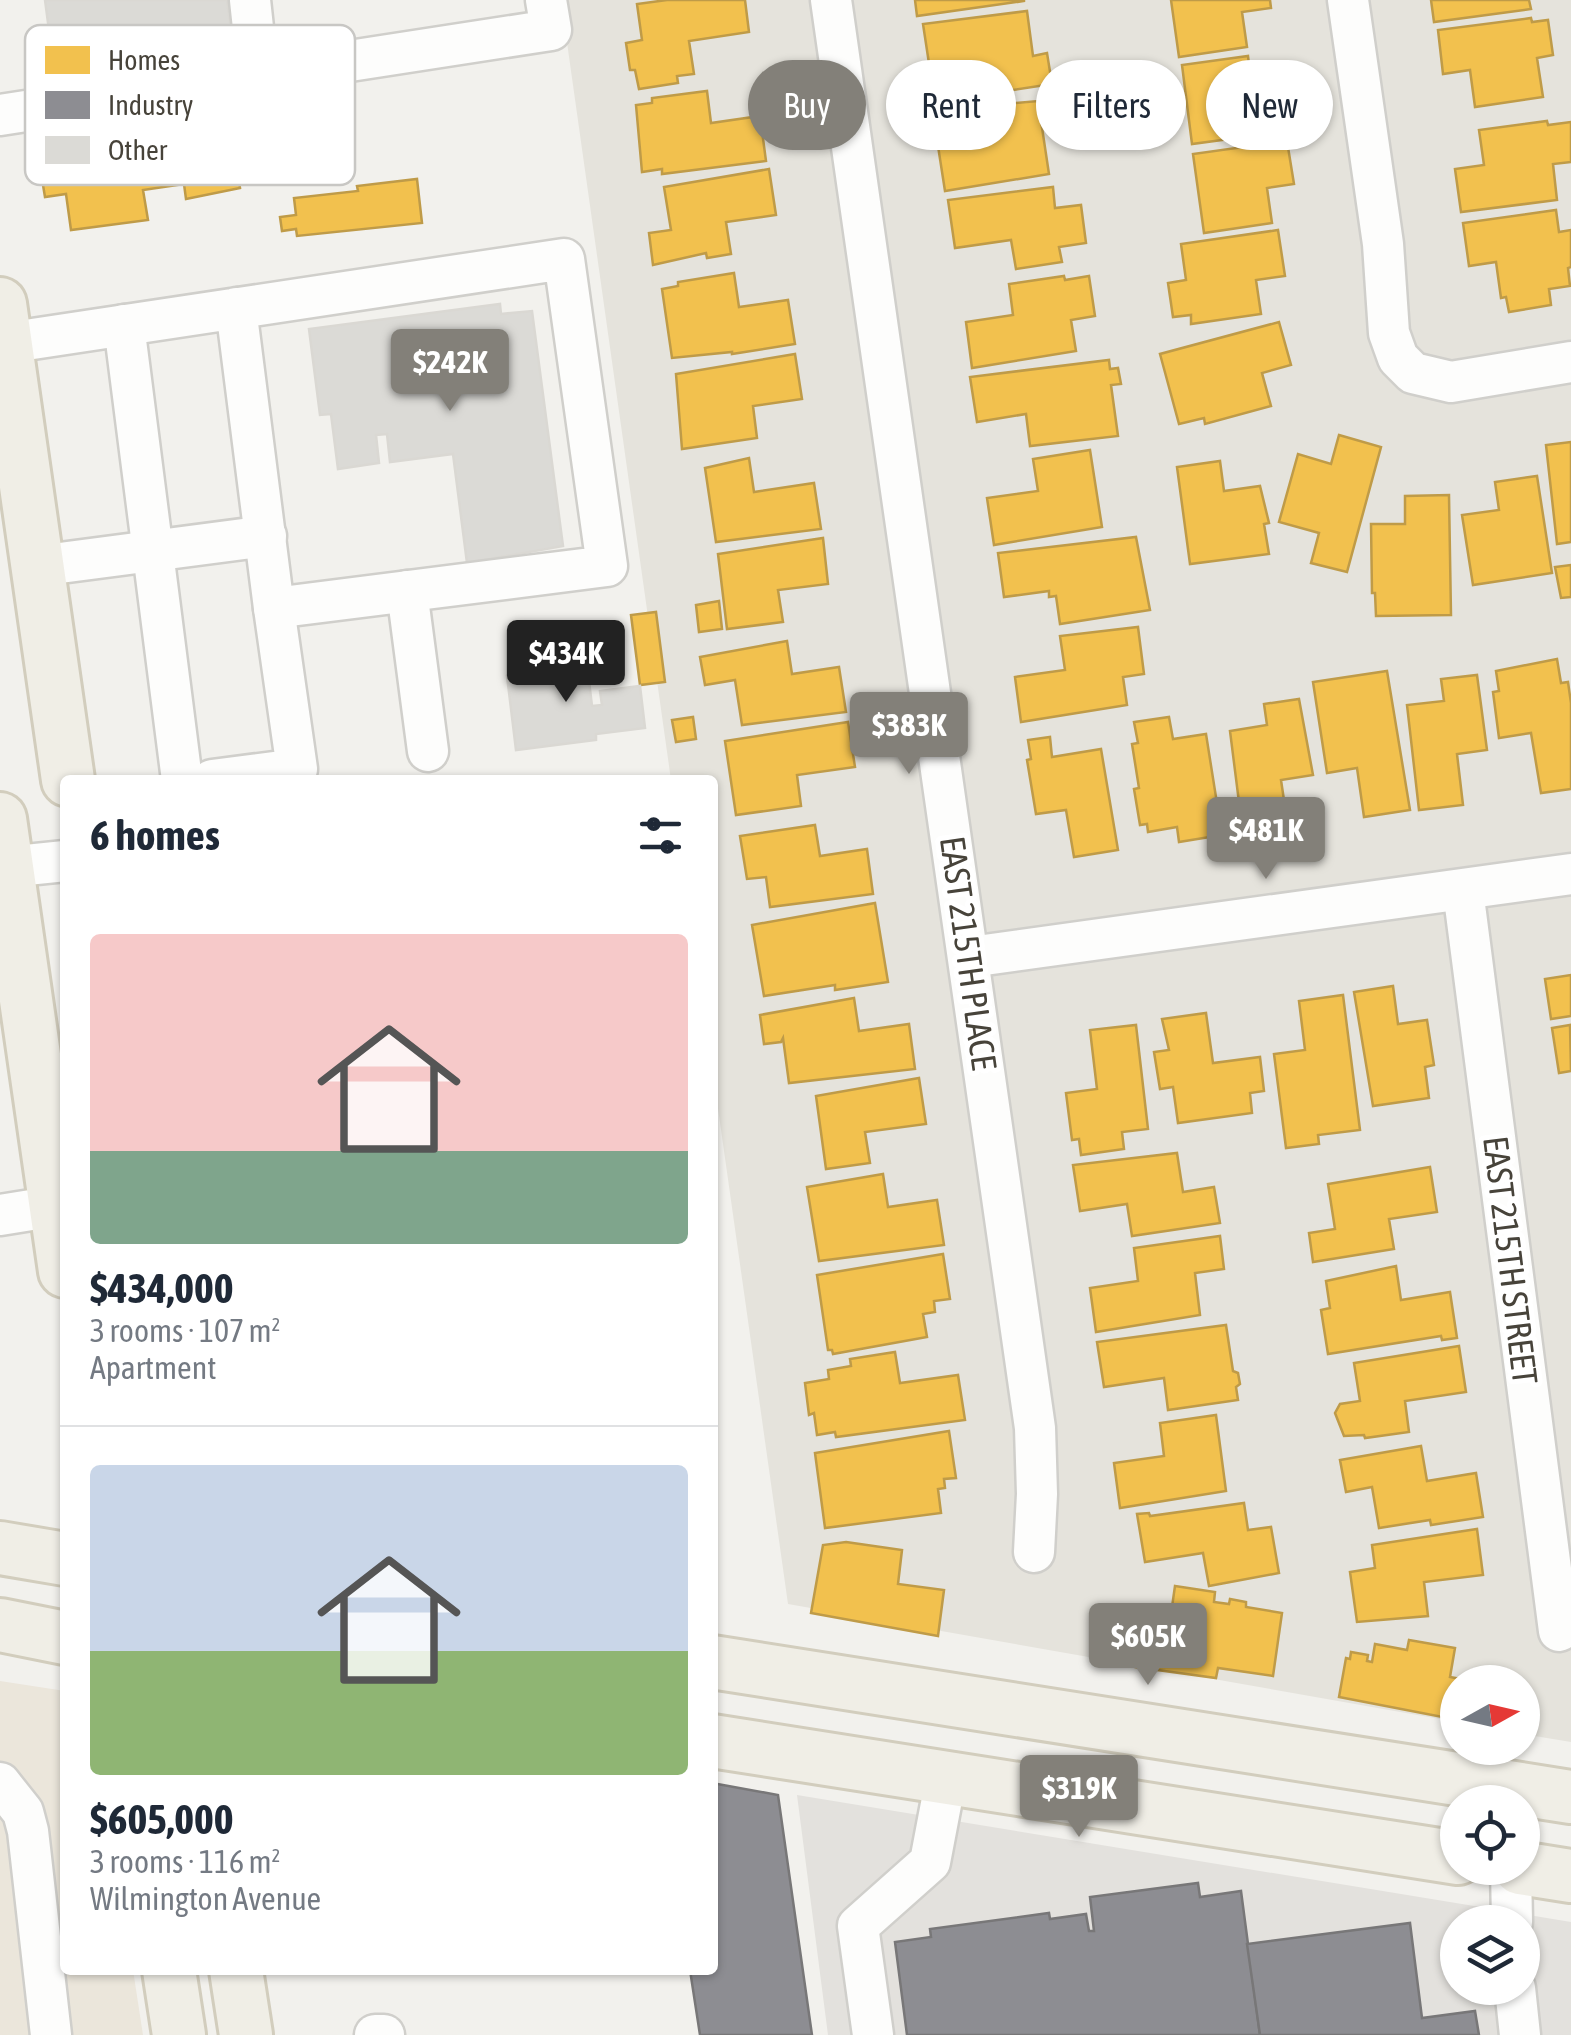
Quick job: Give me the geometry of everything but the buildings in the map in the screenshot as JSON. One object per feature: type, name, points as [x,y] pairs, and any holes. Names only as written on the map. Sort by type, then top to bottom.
[{"type":"main road","points":[[3,324],[67,775]]},
{"type":"main road","points":[[2,854],[60,1235]]},
{"type":"main road","points":[[0,1548],[60,1557]]},
{"type":"main road","points":[[0,1626],[60,1637]]},
{"type":"main road","points":[[718,1663],[1571,1797]]},
{"type":"main road","points":[[718,1742],[1440,1855]]},
{"type":"main road","points":[[1540,1871],[1571,1876]]},
{"type":"main road","points":[[170,1975],[178,2035]]},
{"type":"main road","points":[[237,1975],[246,2035]]},
{"type":"street","points":[[250,0],[253,25]]},
{"type":"street","points":[[355,59],[551,30],[546,0]]},
{"type":"street","name":"EAST 215TH PLACE","points":[[831,0],[1035,1428],[1034,1552]]},
{"type":"street","points":[[1348,0],[1383,244],[1389,333],[1398,358],[1414,373],[1450,382],[1571,362]]},
{"type":"street","points":[[0,115],[25,111]]},
{"type":"street","points":[[3,324],[124,325],[564,259],[607,566],[274,608]]},
{"type":"street","points":[[236,308],[297,769],[251,775]]},
{"type":"street","points":[[124,325],[181,775]]},
{"type":"street","points":[[37,566],[266,536]]},
{"type":"street","points":[[406,591],[428,751]]},
{"type":"street","points":[[2,854],[60,860]]},
{"type":"street","points":[[970,958],[1571,874]]},
{"type":"street","name":"EAST 215TH STREET","points":[[1463,890],[1559,1630]]},
{"type":"street","points":[[0,1215],[56,1206]]},
{"type":"street","points":[[873,2035],[858,1926],[930,1862],[946,1778]]},
{"type":"street","points":[[0,1783],[23,1812],[28,1831],[50,2035]]},
{"type":"street","points":[[1517,2005],[1520,2035]]},
{"type":"street","points":[[376,2035],[384,2035]]},
{"type":"shaded area","points":[[561,0],[1571,0],[1571,1742],[1540,1737],[1540,1665],[1440,1665],[1440,1719],[788,1604],[718,1108],[718,775],[670,775]]},
{"type":"shaded area","points":[[0,1681],[60,1690],[60,1975],[134,1975],[143,2035],[0,2035]]},
{"type":"shaded area","points":[[797,1795],[1467,1905],[1440,1905],[1440,2005],[1540,2005],[1540,1917],[1571,1922],[1571,2035],[828,2035]]}]
